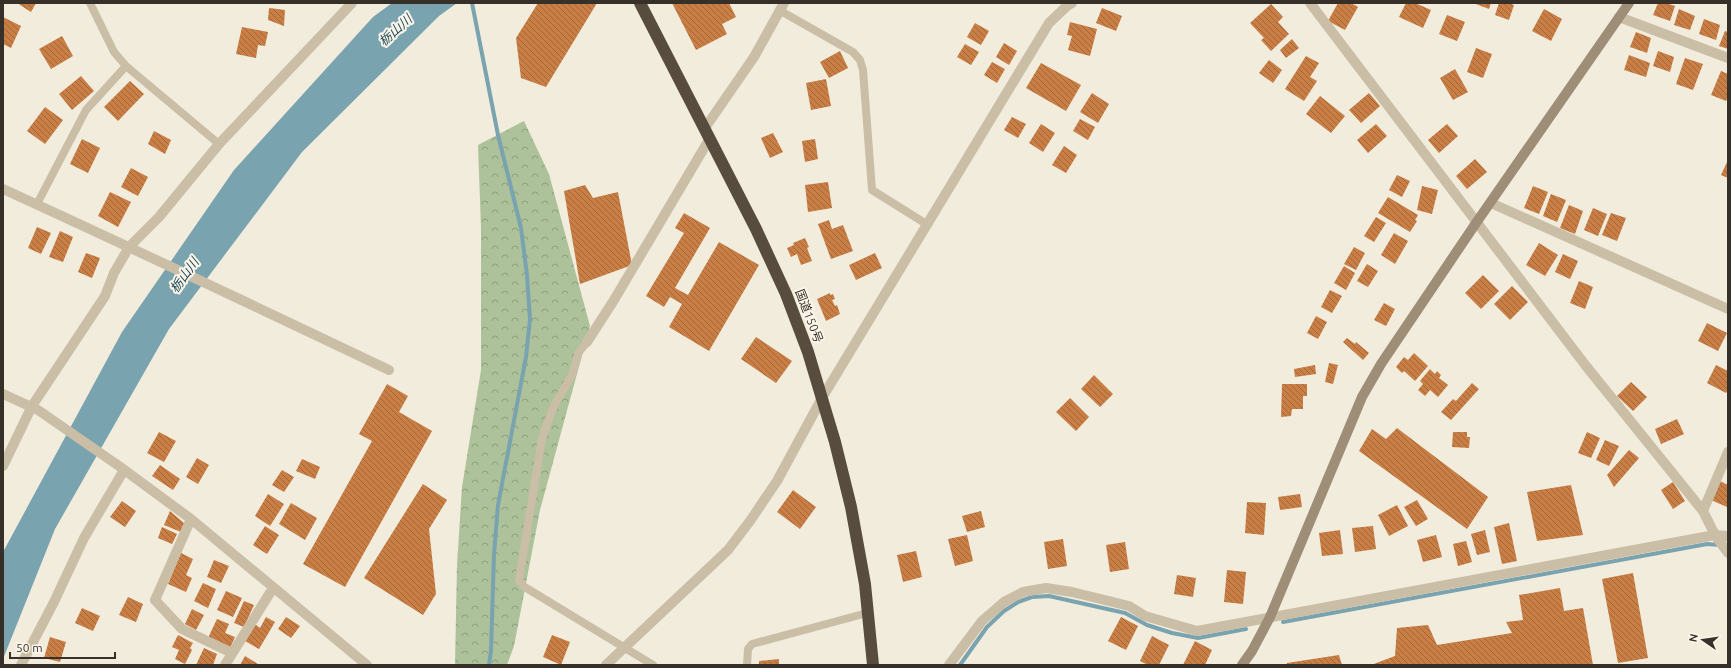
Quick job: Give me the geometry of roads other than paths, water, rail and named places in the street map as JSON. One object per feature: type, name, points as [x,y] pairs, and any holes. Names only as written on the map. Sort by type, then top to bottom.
[{"type":"highway","name":"国道150号","points":[[640,3],[756,229],[786,294],[808,352],[851,507],[865,584],[873,665]]},
{"type":"street","points":[[3,466],[35,408],[105,296],[114,273],[129,247],[159,217],[219,144],[352,3]]},
{"type":"street","points":[[606,665],[728,550],[750,522],[777,481],[822,398],[1049,23],[1071,3]]},
{"type":"street","points":[[1310,3],[1586,366],[1703,511],[1715,536],[1728,553]]},
{"type":"street","points":[[1242,665],[1252,651],[1270,617],[1362,397],[1381,364],[1476,223],[1629,3]]},
{"type":"street","points":[[587,342],[614,300],[707,133],[754,57],[782,6]]},
{"type":"street","points":[[1619,17],[1728,58]]},
{"type":"street","points":[[3,189],[389,370]]},
{"type":"street","points":[[1491,203],[1728,309]]},
{"type":"street","points":[[3,394],[35,408],[122,468],[191,519],[367,665]]},
{"type":"street","points":[[1703,511],[1728,452]]},
{"type":"street","points":[[21,665],[54,602],[84,538],[122,468]]},
{"type":"street","points":[[191,519],[156,600],[182,629],[232,653]]},
{"type":"street","points":[[949,665],[982,621],[1004,602],[1023,592],[1046,588],[1072,592],[1129,606],[1145,616],[1197,631],[1715,536],[1728,536]]},
{"type":"street","points":[[225,665],[273,588]]},
{"type":"lane","points":[[90,3],[114,52],[126,66],[219,144]]},
{"type":"lane","points":[[782,6],[853,52],[860,60],[863,70],[872,190],[928,225]]},
{"type":"lane","points":[[37,204],[86,110],[126,66]]},
{"type":"lane","points":[[587,342],[578,352],[572,376],[554,406],[542,438],[519,580],[523,586],[653,665]]},
{"type":"lane","points":[[747,665],[748,649],[752,644],[868,613]]},
{"type":"water","name":"栃山川","points":[[392,3],[457,3],[439,16],[302,152],[169,329],[55,529],[3,659],[3,552],[122,332],[234,170],[373,17]]},
{"type":"waterway","points":[[472,3],[498,135],[521,228],[527,275],[530,319],[526,357],[498,505],[494,554],[491,651],[489,665]]},
{"type":"waterway","points":[[1283,622],[1707,544],[1720,545]]},
{"type":"waterway","points":[[960,665],[987,627],[1004,611],[1018,602],[1032,597],[1049,596],[1125,613],[1147,625],[1172,633],[1198,638],[1246,629]]}]
